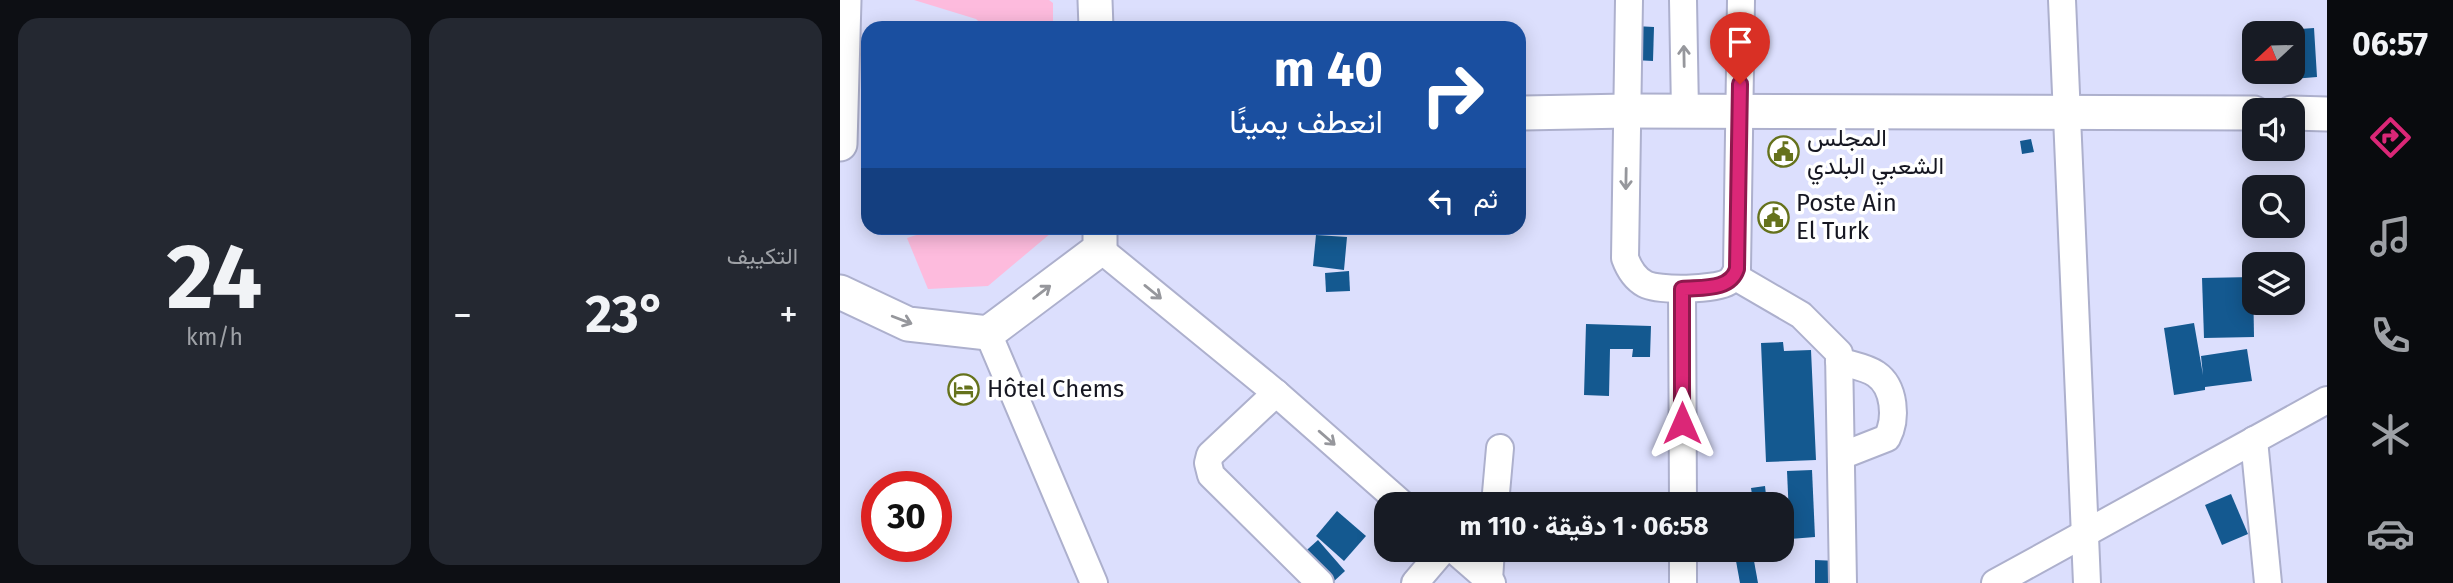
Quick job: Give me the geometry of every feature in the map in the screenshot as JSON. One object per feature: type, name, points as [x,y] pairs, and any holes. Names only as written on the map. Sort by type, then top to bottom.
[{"type":"main road","points":[[840,144],[844,0]]},
{"type":"main road","points":[[1095,0],[1096,21]]},
{"type":"main road","points":[[1526,113],[2242,113]]},
{"type":"main road","points":[[2305,114],[2327,114]]},
{"type":"main road","points":[[840,292],[908,324],[988,333],[1100,238]]},
{"type":"street","points":[[1629,0],[1625,258],[1637,279],[1648,286],[1682,289],[1723,285],[1734,276],[1737,269],[1741,0]]},
{"type":"street","points":[[1684,0],[1685,111]]},
{"type":"street","points":[[2062,0],[2087,583]]},
{"type":"street","points":[[1100,238],[1388,492]]},
{"type":"street","points":[[1734,276],[1801,315],[1839,353],[1843,583]]},
{"type":"street","points":[[1682,289],[1682,492]]},
{"type":"street","points":[[988,333],[1094,583]]},
{"type":"street","points":[[1839,361],[1874,373],[1886,383],[1894,410],[1892,428],[1887,438],[1841,456]]},
{"type":"street","points":[[1276,393],[1210,455],[1208,463],[1211,475],[1320,583]]},
{"type":"street","points":[[1995,583],[2327,400]]},
{"type":"street","points":[[2254,440],[2268,583]]},
{"type":"street","points":[[1496,492],[1500,448]]},
{"type":"street","points":[[1415,583],[1433,562]]},
{"type":"street","points":[[1468,562],[1490,582]]},
{"type":"street","points":[[1490,582],[1491,562]]},
{"type":"street","points":[[1683,562],[1683,583]]},
{"type":"shaded area","points":[[914,0],[1049,0],[1053,3],[1053,21],[976,19]]},
{"type":"shaded area","points":[[916,235],[1049,235],[988,286],[928,289],[907,238]]},
{"type":"building","points":[[1635,26],[1654,27],[1653,61],[1634,60]]},
{"type":"building","points":[[2314,28],[2317,77],[2305,78],[2305,29]]},
{"type":"building","points":[[2031,139],[2034,152],[2022,154],[2020,141]]},
{"type":"building","points":[[1316,235],[1347,237],[1344,270],[1313,266]]},
{"type":"building","points":[[1349,271],[1350,291],[1326,292],[1325,273]]},
{"type":"building","points":[[2242,277],[2242,315],[2254,315],[2254,337],[2204,338],[2202,278]]},
{"type":"building","points":[[2194,323],[2203,375],[2201,356],[2247,349],[2252,381],[2205,387],[2205,390],[2174,395],[2164,328]]},
{"type":"building","points":[[1586,324],[1651,326],[1650,357],[1632,357],[1633,349],[1610,349],[1609,396],[1584,395]]},
{"type":"building","points":[[1783,342],[1784,351],[1811,350],[1816,460],[1766,462],[1761,343]]},
{"type":"building","points":[[1812,470],[1815,537],[1794,539],[1794,492],[1788,492],[1787,471]]},
{"type":"building","points":[[1765,486],[1766,492],[1752,492],[1751,488]]},
{"type":"building","points":[[2231,494],[2248,534],[2222,545],[2205,505]]},
{"type":"building","points":[[1337,511],[1366,536],[1344,561],[1316,536]]},
{"type":"building","points":[[1318,540],[1345,571],[1332,583],[1289,566]]},
{"type":"building","points":[[1815,560],[1838,561],[1838,583],[1815,583]]},
{"type":"building","points":[[1736,562],[1754,562],[1758,583],[1740,583]]},
{"type":"place","name":"المجلس الشعبي البلدي","points":[[1784,152]]},
{"type":"place","name":"Poste Ain El Turk","points":[[1773,217]]},
{"type":"place","name":"Hôtel Chems","points":[[964,389]]},
{"type":"route","points":[[1682,423],[1682,289],[1723,285],[1730,281],[1737,269],[1740,84]]}]
